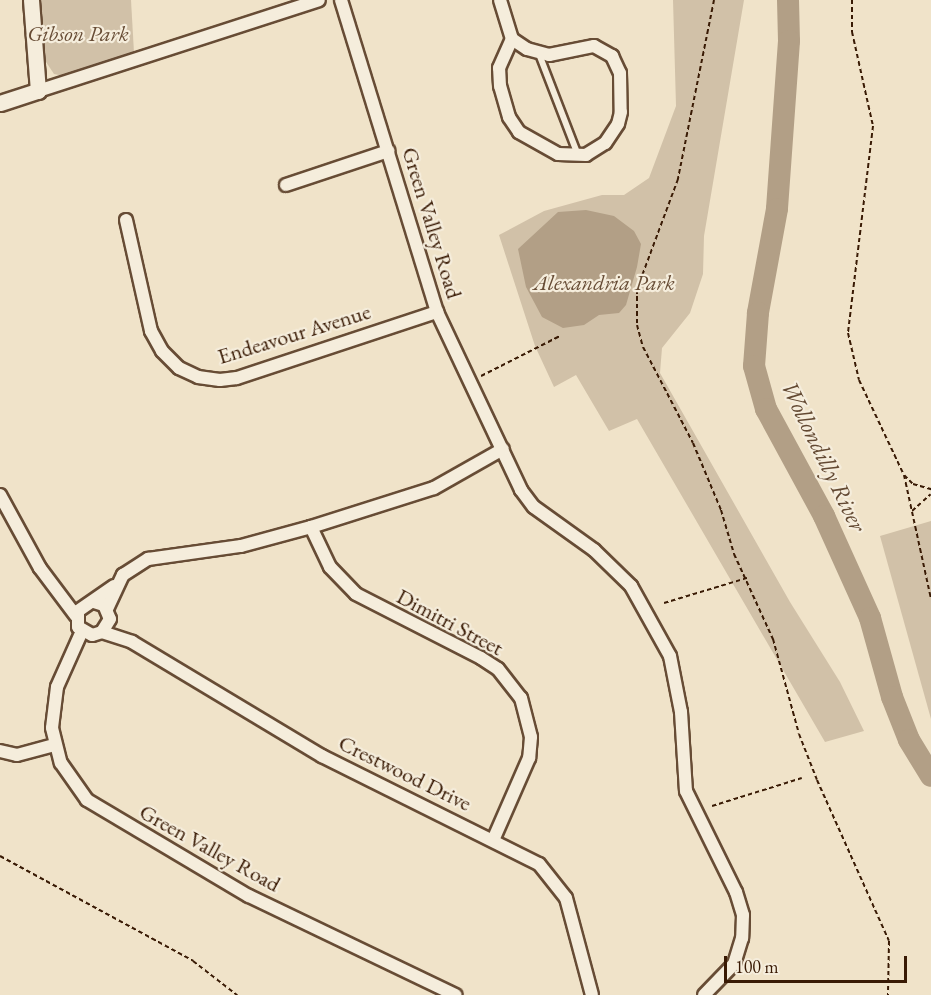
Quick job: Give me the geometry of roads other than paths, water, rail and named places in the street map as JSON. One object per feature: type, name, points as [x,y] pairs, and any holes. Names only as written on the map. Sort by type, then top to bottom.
[{"type":"street","points":[[31,0],[38,91]]},
{"type":"street","points":[[0,103],[319,0]]},
{"type":"street","name":"Green Valley Road","points":[[341,0],[437,312],[457,361],[503,449],[521,490],[534,507],[594,550],[631,586],[670,656],[681,712],[686,791],[736,892],[743,915],[742,938],[734,964],[704,995]]},
{"type":"street","points":[[500,0],[512,39],[500,68],[500,86],[509,117],[519,132],[545,150],[578,155],[596,151],[618,124],[621,84],[617,64],[612,56],[594,46],[539,54],[512,39]]},
{"type":"street","points":[[286,184],[388,151]]},
{"type":"street","name":"Endeavour Avenue","points":[[126,220],[151,331],[162,351],[178,368],[198,377],[220,380],[237,378],[437,312]]},
{"type":"street","name":"Green Valley Road","points":[[76,616],[89,603],[115,585],[133,567],[164,554],[241,546],[311,527],[434,488],[503,449]]},
{"type":"street","points":[[0,495],[51,584],[76,616],[98,626]]},
{"type":"street","name":"Dimitri Street","points":[[311,527],[330,567],[356,594],[481,658],[498,669],[521,698],[531,737],[529,758],[494,838]]},
{"type":"street","points":[[51,584],[89,603]]},
{"type":"street","name":"Green Valley Road","points":[[115,585],[98,626],[72,657],[57,687],[52,708],[55,746],[71,780],[87,800],[113,818],[249,896],[456,995]]},
{"type":"street","name":"Crestwood Drive","points":[[89,603],[98,626],[132,642],[322,756],[494,838],[539,864],[566,898],[592,995]]},
{"type":"street","points":[[0,751],[17,755],[55,746]]},
{"type":"lane","points":[[539,54],[578,155]]},
{"type":"waterway","name":"Wollondilly River","points":[[788,0],[789,41],[777,209],[758,313],[754,366],[766,409],[824,516],[870,618],[892,697],[909,740],[931,776]]},
{"type":"park label","name":"Gibson Park","points":[[78,34]]},
{"type":"park label","name":"Alexandria Park","points":[[604,283]]}]
